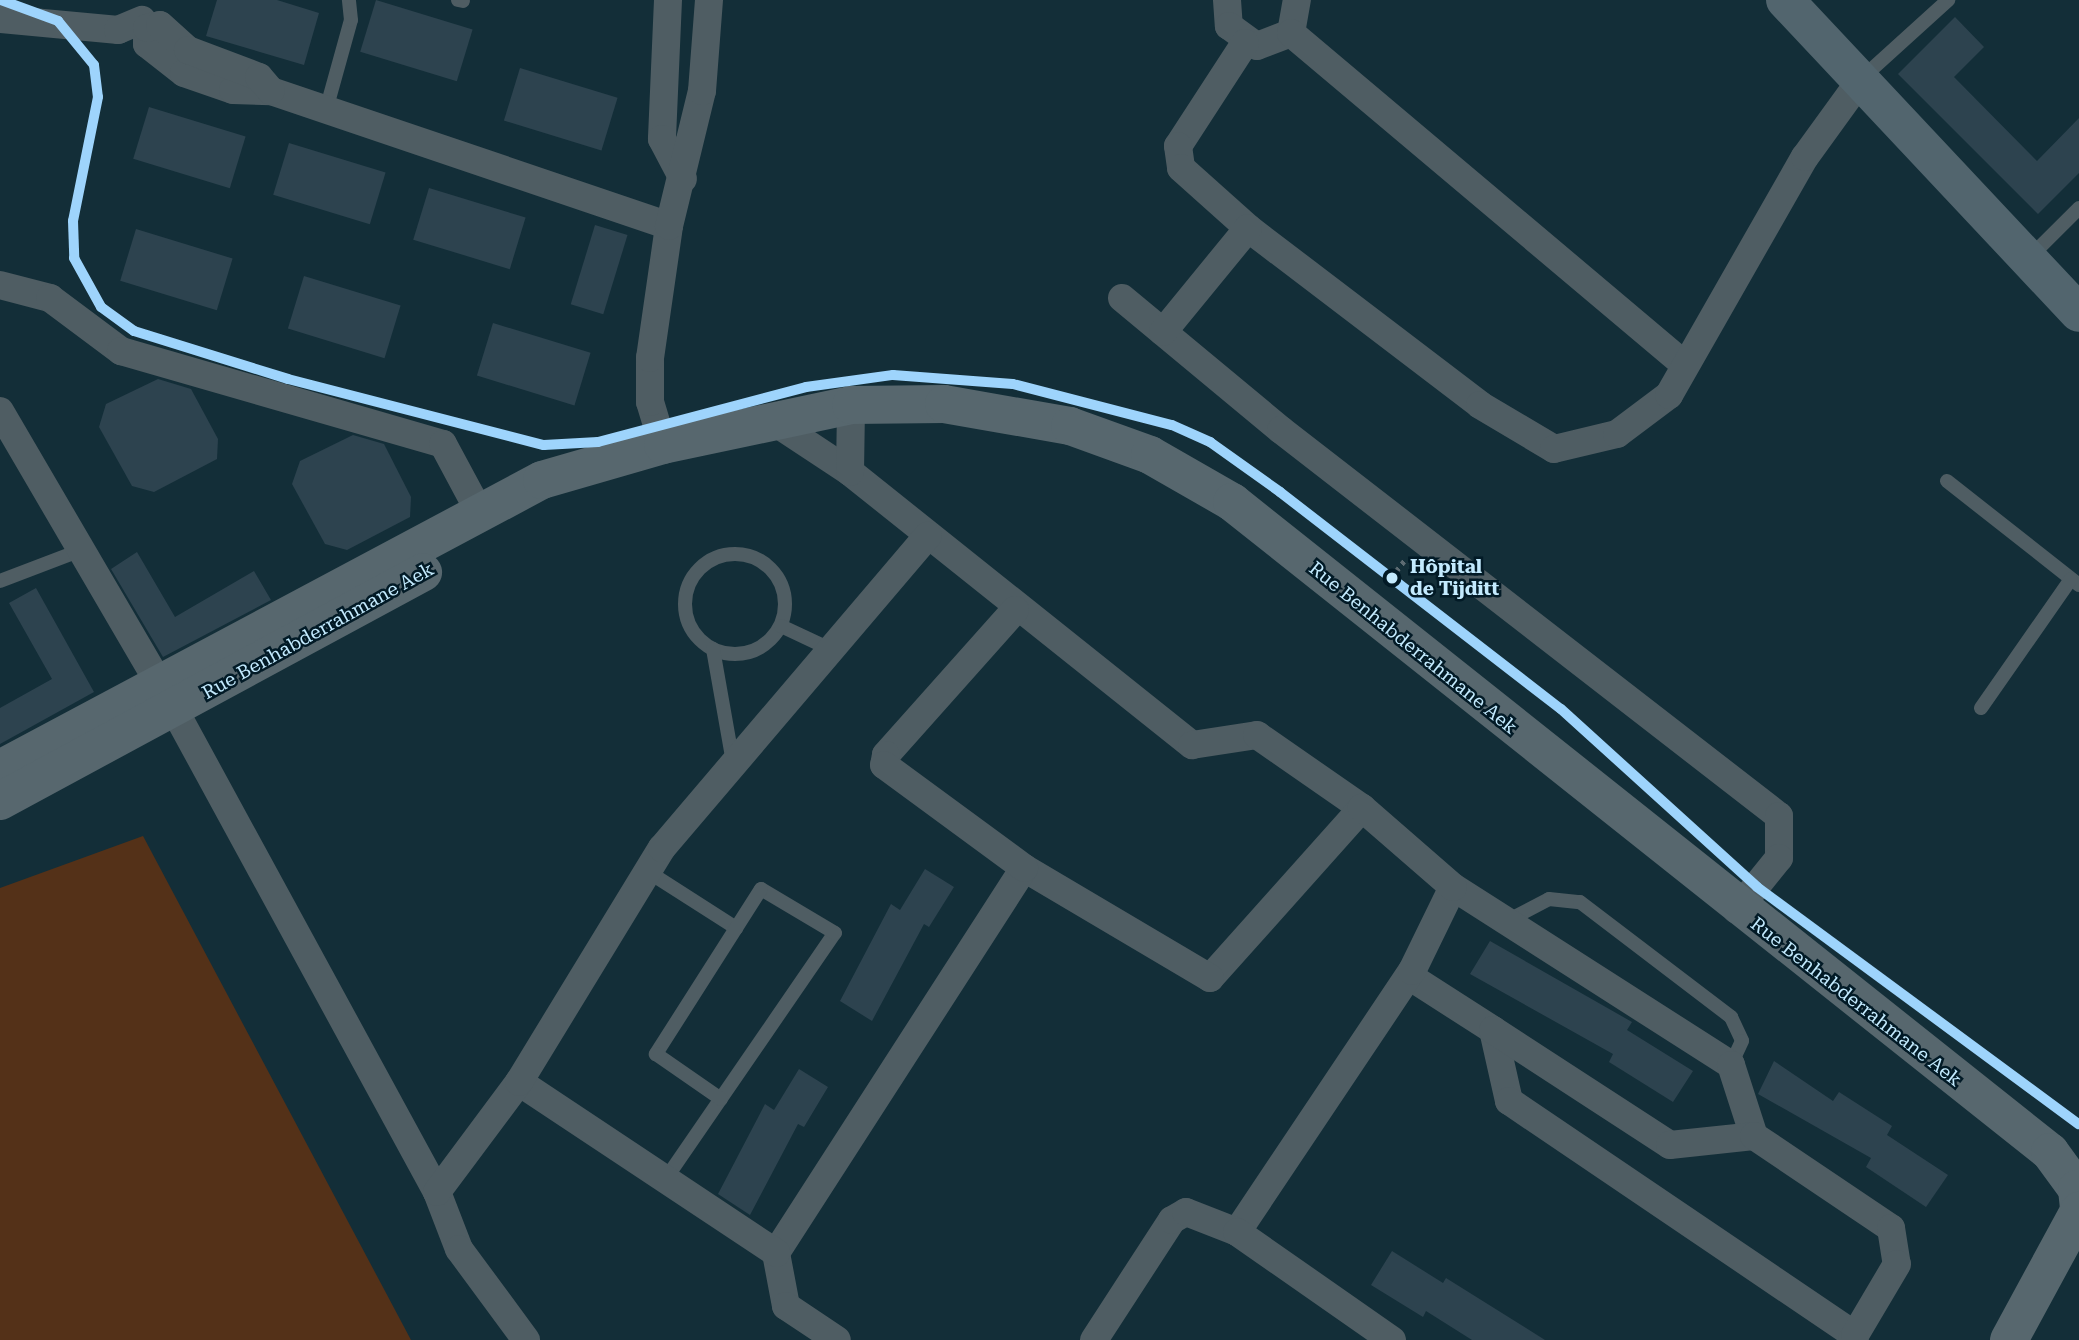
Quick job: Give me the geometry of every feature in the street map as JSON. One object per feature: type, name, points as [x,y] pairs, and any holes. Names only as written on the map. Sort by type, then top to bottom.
[{"type":"main road","points":[[1785,0],[2079,313]]},
{"type":"main road","name":"Rue Benhabderrahmane Aek","points":[[0,801],[167,697],[479,511],[542,480],[648,450],[851,405],[944,404],[1106,436],[1206,484],[1364,608],[1737,910],[2050,1152],[2078,1203]]},
{"type":"main road","name":"Rue Benhabderrahmane Aek","points":[[0,769],[167,697],[648,450]]},
{"type":"main road","points":[[2009,1340],[2078,1203]]},
{"type":"street","points":[[668,0],[662,139],[683,179]]},
{"type":"street","points":[[648,450],[650,358],[669,226],[683,179],[702,91],[709,0]]},
{"type":"street","points":[[1227,0],[1229,26],[1245,43],[1270,46],[1291,33],[1297,0]]},
{"type":"street","points":[[0,19],[118,30],[142,16],[160,25],[188,50],[259,77],[271,91],[669,226]]},
{"type":"street","points":[[1291,33],[1685,365]]},
{"type":"street","points":[[1245,43],[1178,146],[1177,158],[1248,228],[1480,405],[1553,449],[1617,434],[1669,395],[1805,157],[1860,81]]},
{"type":"street","points":[[1163,332],[1248,228]]},
{"type":"street","points":[[0,285],[50,298],[121,351],[443,444],[479,511]]},
{"type":"street","points":[[1122,298],[1420,537],[1779,816],[1779,858],[1737,910]]},
{"type":"street","points":[[850,472],[851,405]]},
{"type":"street","points":[[0,411],[167,697],[437,1192],[459,1249],[526,1340]]},
{"type":"street","points":[[776,423],[850,472],[1015,610],[1192,745],[1257,735],[1362,808],[1453,887],[1509,920],[1731,1065],[1754,1136],[1891,1227],[1897,1264],[1854,1337],[1509,1101],[1493,1030]]},
{"type":"street","points":[[437,1192],[519,1082],[647,872],[733,762],[828,648],[928,536]]},
{"type":"street","points":[[1015,610],[886,755],[884,765],[1024,867],[1210,978],[1362,808]]},
{"type":"street","points":[[837,1340],[786,1306],[776,1253],[1024,867]]},
{"type":"street","points":[[1237,1232],[1409,976],[1453,887]]},
{"type":"street","points":[[1409,976],[1670,1145],[1754,1136]]},
{"type":"street","points":[[519,1082],[667,1177],[776,1253]]},
{"type":"street","points":[[1094,1340],[1172,1220],[1186,1212],[1237,1232],[1392,1340]]},
{"type":"lane","points":[[326,110],[351,20],[349,0]]},
{"type":"lane","points":[[1860,81],[1948,0]]},
{"type":"lane","points":[[2027,259],[2079,208]]},
{"type":"lane","points":[[1947,481],[2075,582],[1981,708]]},
{"type":"lane","points":[[0,581],[82,550]]},
{"type":"lane","points":[[740,554],[769,566],[784,594],[781,626],[759,649],[736,654],[713,649],[689,625],[687,591],[700,569],[722,555],[740,554]]},
{"type":"lane","points":[[781,626],[828,648]]},
{"type":"lane","points":[[713,649],[733,762]]},
{"type":"lane","points":[[647,872],[736,928]]},
{"type":"lane","points":[[667,1177],[721,1099],[835,933],[761,889],[656,1054],[721,1099]]},
{"type":"lane","points":[[1509,920],[1549,899],[1580,902],[1731,1017],[1742,1041],[1731,1065]]},
{"type":"path","points":[[1364,608],[1420,537]]},
{"type":"shaded area","points":[[143,836],[411,1340],[0,1340],[0,888]]},
{"type":"building","points":[[217,0],[277,0],[319,13],[304,65],[206,36]]},
{"type":"building","points":[[376,0],[473,30],[457,81],[360,52]]},
{"type":"building","points":[[1955,17],[1984,47],[1954,77],[2037,161],[2079,118],[2079,173],[2038,214],[1898,74]]},
{"type":"building","points":[[520,68],[618,98],[601,150],[504,121]]},
{"type":"building","points":[[149,107],[246,137],[230,188],[133,159]]},
{"type":"building","points":[[289,143],[386,173],[370,224],[273,195]]},
{"type":"building","points":[[429,188],[526,218],[510,269],[413,240]]},
{"type":"building","points":[[595,225],[628,235],[603,314],[571,304]]},
{"type":"building","points":[[136,229],[233,259],[217,310],[120,281]]},
{"type":"building","points":[[304,276],[401,306],[385,358],[288,329]]},
{"type":"building","points":[[493,323],[591,353],[574,405],[477,376]]},
{"type":"building","points":[[158,379],[191,389],[218,439],[217,459],[154,492],[132,486],[99,427],[106,404]]},
{"type":"building","points":[[353,435],[384,444],[411,497],[410,517],[347,550],[325,544],[292,484],[300,461]]},
{"type":"building","points":[[137,552],[175,617],[254,571],[271,600],[163,657],[111,569]]},
{"type":"building","points":[[36,588],[94,692],[0,744],[0,708],[52,679],[9,603]]},
{"type":"building","points":[[925,869],[954,887],[929,927],[924,924],[872,1021],[840,1001],[891,904],[900,910]]},
{"type":"building","points":[[1490,941],[1632,1022],[1627,1030],[1693,1071],[1673,1102],[1609,1062],[1613,1054],[1470,974]]},
{"type":"building","points":[[1774,1061],[1833,1101],[1839,1092],[1892,1126],[1887,1135],[1948,1175],[1926,1207],[1866,1167],[1871,1158],[1758,1094]]},
{"type":"building","points":[[799,1069],[828,1087],[804,1127],[798,1124],[750,1215],[718,1194],[765,1104],[774,1110]]},
{"type":"building","points":[[1392,1251],[1443,1283],[1446,1278],[1545,1340],[1472,1340],[1426,1311],[1423,1317],[1371,1285]]},
{"type":"transit line","points":[[1,0],[58,21],[94,65],[98,97],[73,221],[74,258],[101,307],[134,331],[288,379],[544,445],[598,442],[806,387],[893,375],[1013,384],[1172,425],[1210,442],[1280,492],[1561,709],[1757,887],[2079,1124]]},
{"type":"place","name":"Hôpital de Tijditt","points":[[1392,578]]}]
